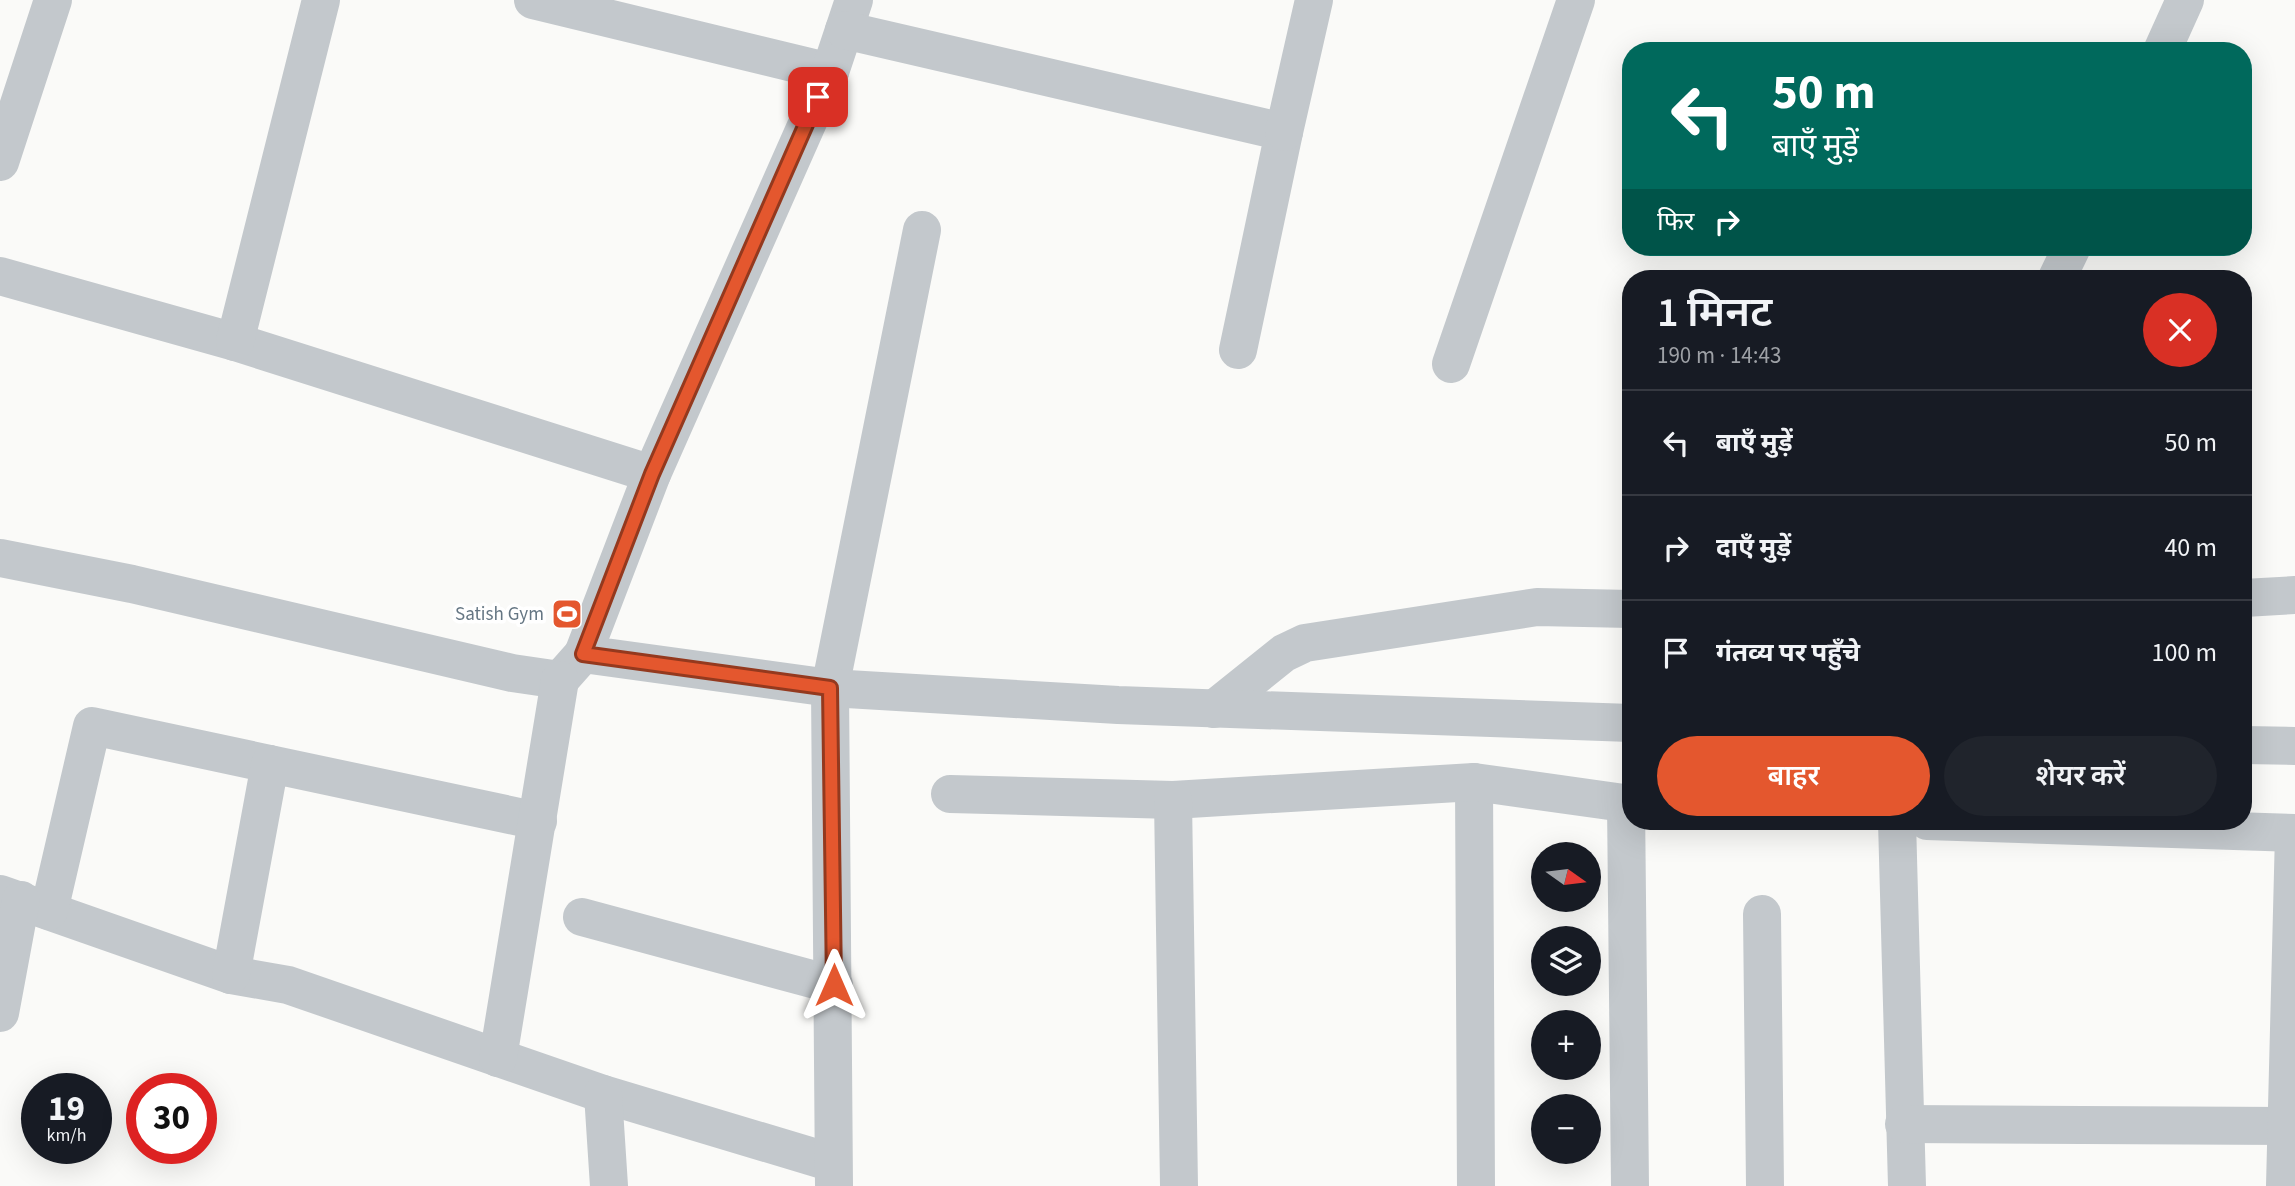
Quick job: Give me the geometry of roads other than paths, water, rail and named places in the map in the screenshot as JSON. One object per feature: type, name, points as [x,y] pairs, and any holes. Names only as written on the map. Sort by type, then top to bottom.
[{"type":"street","points":[[0,162],[53,0]]},
{"type":"street","points":[[235,342],[321,0]]},
{"type":"street","points":[[533,0],[830,72]]},
{"type":"street","points":[[1238,350],[1314,0]]},
{"type":"street","points":[[1451,363],[1576,0]]},
{"type":"street","points":[[2166,42],[2185,0]]},
{"type":"street","points":[[498,1058],[538,821],[571,667],[652,474],[830,72],[849,15],[1284,132]]},
{"type":"street","points":[[23,902],[231,975],[288,985],[833,1174],[834,985],[830,688],[922,230]]},
{"type":"street","points":[[0,276],[235,342],[652,474]]},
{"type":"street","points":[[0,558],[132,584],[512,673],[571,667],[830,688],[1214,709],[1622,723]]},
{"type":"street","points":[[2252,598],[2295,595]]},
{"type":"street","points":[[1214,709],[1284,653],[1305,643],[1537,607],[1622,609]]},
{"type":"street","points":[[0,1013],[23,902],[92,726],[538,821]]},
{"type":"street","points":[[2252,745],[2295,746]]},
{"type":"street","points":[[231,975],[270,764]]},
{"type":"street","points":[[1474,782],[1476,1186]]},
{"type":"street","points":[[950,794],[1173,800],[1474,782],[1622,802]]},
{"type":"street","points":[[1173,800],[1179,1186]]},
{"type":"street","points":[[1628,830],[1630,1186]]},
{"type":"street","points":[[1897,830],[1907,1186]]},
{"type":"street","points":[[2202,830],[2294,833],[2291,1126],[2286,1186]]},
{"type":"street","points":[[1762,914],[1765,1186]]},
{"type":"street","points":[[582,917],[834,985]]},
{"type":"street","points":[[603,1094],[609,1186]]},
{"type":"street","points":[[1904,1124],[2291,1126]]},
{"type":"place","name":"Satish Gym","points":[[567,614]]}]
